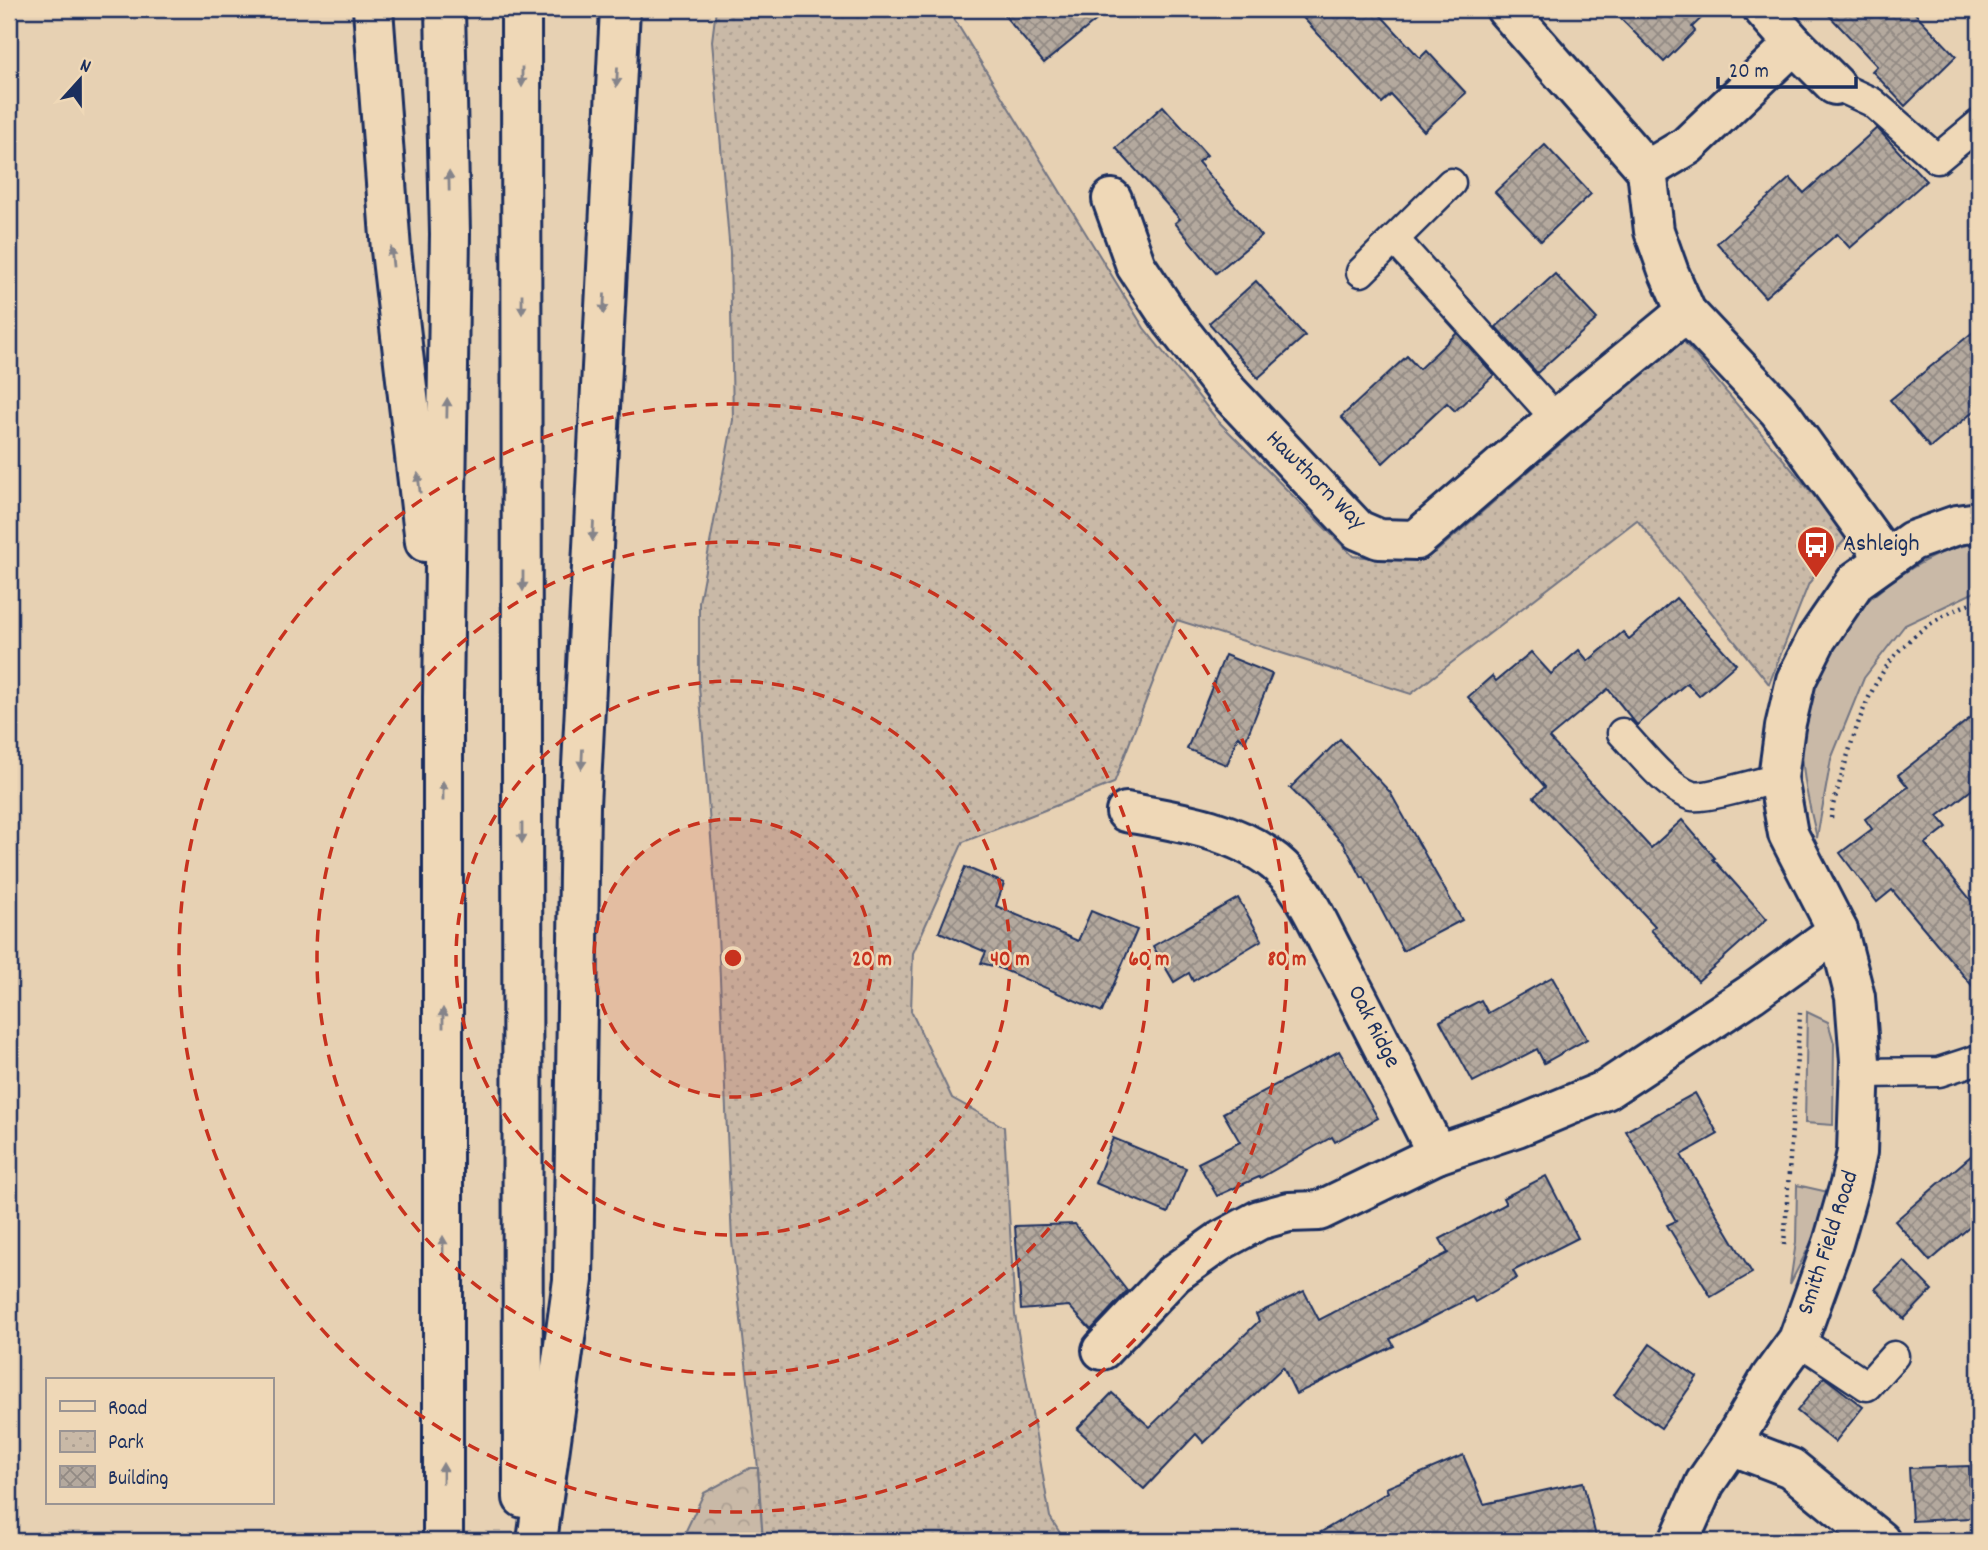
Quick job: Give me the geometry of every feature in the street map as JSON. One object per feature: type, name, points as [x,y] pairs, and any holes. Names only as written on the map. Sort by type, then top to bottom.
[{"type":"main road","points":[[373,9],[391,250],[443,697]]},
{"type":"main road","points":[[443,1541],[443,697],[450,234],[445,9]]},
{"type":"main road","points":[[521,9],[523,1541]]},
{"type":"main road","points":[[537,1541],[573,1280],[580,806],[620,9]]},
{"type":"main road","points":[[1506,9],[1647,170],[1654,231],[1686,312],[1779,411],[1885,559]]},
{"type":"main road","points":[[1763,9],[1835,85]]},
{"type":"main road","points":[[1647,170],[1688,146],[1794,44]]},
{"type":"main road","name":"Hawthorn Way","points":[[1112,199],[1136,266],[1173,322],[1228,392],[1358,530],[1379,539],[1416,540],[1556,419],[1686,312]]},
{"type":"main road","name":"Smith Field Road","points":[[1679,1541],[1705,1483],[1771,1377],[1798,1340],[1833,1243],[1857,1152],[1859,1073],[1855,997],[1838,931],[1788,834],[1778,778],[1785,727],[1796,680],[1817,638],[1856,581],[1912,541],[1957,525],[1979,522]]},
{"type":"main road","name":"Oak Ridge","points":[[1126,812],[1181,822],[1223,835],[1266,856],[1290,877],[1365,1011],[1437,1154]]},
{"type":"main road","points":[[1102,1350],[1174,1274],[1222,1240],[1259,1220],[1289,1212],[1318,1211],[1437,1154],[1517,1127],[1606,1090],[1751,994],[1838,931]]},
{"type":"main road","points":[[1731,1445],[1791,1468],[1880,1541]]},
{"type":"lane","points":[[1835,85],[1872,102],[1937,159],[1979,124]]},
{"type":"lane","points":[[1360,272],[1451,183]]},
{"type":"lane","points":[[1395,240],[1556,419]]},
{"type":"lane","points":[[1622,733],[1671,785],[1693,796],[1778,778]]},
{"type":"lane","points":[[1859,1073],[1940,1072],[1979,1059]]},
{"type":"lane","points":[[1798,1340],[1867,1386],[1894,1356]]},
{"type":"path","points":[[1830,829],[1833,805],[1867,696],[1888,663],[1920,632],[1962,606],[1979,600]]},
{"type":"path","points":[[1784,1255],[1803,956]]},
{"type":"green space","points":[[716,9],[948,9],[1144,328],[1219,422],[1353,556],[1399,560],[1436,552],[1680,337],[1848,536],[1809,583],[1769,684],[1637,520],[1411,694],[1177,620],[1114,783],[963,842],[913,953],[911,1011],[952,1098],[1004,1127],[1015,1315],[1050,1517],[1065,1541],[763,1541],[758,1468],[732,1241],[717,913],[699,686],[699,602],[733,420],[730,253],[712,41]]},
{"type":"green space","points":[[1979,543],[1979,590],[1905,625],[1864,678],[1831,759],[1817,838],[1805,781],[1802,737],[1810,700],[1834,644],[1857,611],[1888,584],[1924,561],[1961,546]]},
{"type":"green space","points":[[1807,1012],[1828,1022],[1834,1043],[1833,1125],[1805,1123]]},
{"type":"green space","points":[[1797,1185],[1828,1192],[1813,1239],[1790,1284],[1796,1242]]},
{"type":"green space","points":[[750,1468],[758,1468],[763,1541],[681,1541],[704,1493]]},
{"type":"building","points":[[999,9],[1110,9],[1044,63]]},
{"type":"building","points":[[1295,9],[1375,9],[1420,58],[1427,51],[1466,93],[1424,131],[1391,95],[1382,103]]},
{"type":"building","points":[[1611,9],[1711,9],[1692,27],[1695,31],[1664,62]]},
{"type":"building","points":[[1823,9],[1911,9],[1956,56],[1905,106],[1872,71],[1877,66]]},
{"type":"building","points":[[1163,106],[1207,155],[1198,162],[1261,236],[1216,273],[1175,223],[1180,219],[1116,148]]},
{"type":"building","points":[[1877,128],[1926,181],[1850,248],[1837,234],[1765,297],[1717,243],[1790,178],[1804,193]]},
{"type":"building","points":[[1545,145],[1591,194],[1541,241],[1495,192]]},
{"type":"building","points":[[1555,274],[1597,319],[1537,373],[1496,327]]},
{"type":"building","points":[[1256,281],[1305,336],[1258,378],[1209,323]]},
{"type":"building","points":[[1979,327],[1979,407],[1930,448],[1890,400]]},
{"type":"building","points":[[1457,333],[1494,375],[1455,411],[1447,403],[1383,463],[1341,417],[1407,356],[1419,369]]},
{"type":"building","points":[[1676,598],[1736,664],[1699,696],[1687,683],[1637,725],[1608,689],[1549,738],[1651,848],[1682,820],[1767,919],[1698,981],[1651,930],[1655,926],[1534,797],[1545,787],[1468,697],[1492,676],[1496,681],[1531,652],[1551,674],[1579,650],[1588,661],[1623,632],[1629,639]]},
{"type":"building","points":[[1225,655],[1272,674],[1245,742],[1238,736],[1227,765],[1187,749]]},
{"type":"building","points":[[1979,711],[1979,784],[1938,816],[1947,827],[1925,844],[1979,910],[1979,994],[1892,890],[1877,902],[1840,853],[1872,829],[1865,819],[1908,787],[1898,775]]},
{"type":"building","points":[[1340,739],[1390,792],[1462,920],[1403,951],[1344,844],[1290,788]]},
{"type":"building","points":[[965,867],[1004,883],[996,906],[1078,941],[1091,911],[1137,930],[1102,1012],[997,967],[981,963],[986,952],[939,932]]},
{"type":"building","points":[[1238,898],[1262,940],[1193,981],[1189,973],[1174,982],[1153,946]]},
{"type":"building","points":[[1552,977],[1587,1039],[1544,1063],[1537,1049],[1473,1082],[1440,1021],[1481,1000],[1488,1013]]},
{"type":"building","points":[[1339,1051],[1378,1118],[1335,1142],[1332,1137],[1260,1178],[1217,1196],[1198,1163],[1240,1142],[1223,1113]]},
{"type":"building","points":[[1695,1093],[1718,1134],[1681,1155],[1752,1273],[1711,1297],[1667,1225],[1676,1221],[1626,1131]]},
{"type":"building","points":[[1113,1138],[1186,1168],[1168,1213],[1095,1183]]},
{"type":"building","points":[[1979,1149],[1979,1219],[1930,1261],[1895,1221]]},
{"type":"building","points":[[1546,1176],[1578,1238],[1513,1271],[1517,1278],[1475,1302],[1472,1297],[1390,1339],[1394,1346],[1296,1394],[1283,1367],[1204,1443],[1196,1434],[1144,1489],[1077,1429],[1112,1393],[1150,1427],[1259,1321],[1256,1314],[1304,1291],[1319,1320],[1448,1253],[1440,1239],[1506,1204],[1503,1198]]},
{"type":"building","points":[[1075,1224],[1127,1291],[1091,1330],[1069,1306],[1021,1310],[1015,1226]]},
{"type":"building","points":[[1904,1261],[1932,1290],[1904,1319],[1875,1289]]},
{"type":"building","points":[[1650,1344],[1697,1377],[1661,1428],[1614,1395]]},
{"type":"building","points":[[1824,1377],[1863,1407],[1835,1442],[1797,1411]]},
{"type":"building","points":[[1463,1455],[1484,1504],[1583,1482],[1597,1541],[1306,1541],[1388,1492],[1386,1488]]},
{"type":"building","points":[[1969,1466],[1971,1518],[1912,1521],[1909,1468]]},
{"type":"place","name":"Ashleigh","points":[[1816,579]]}]
